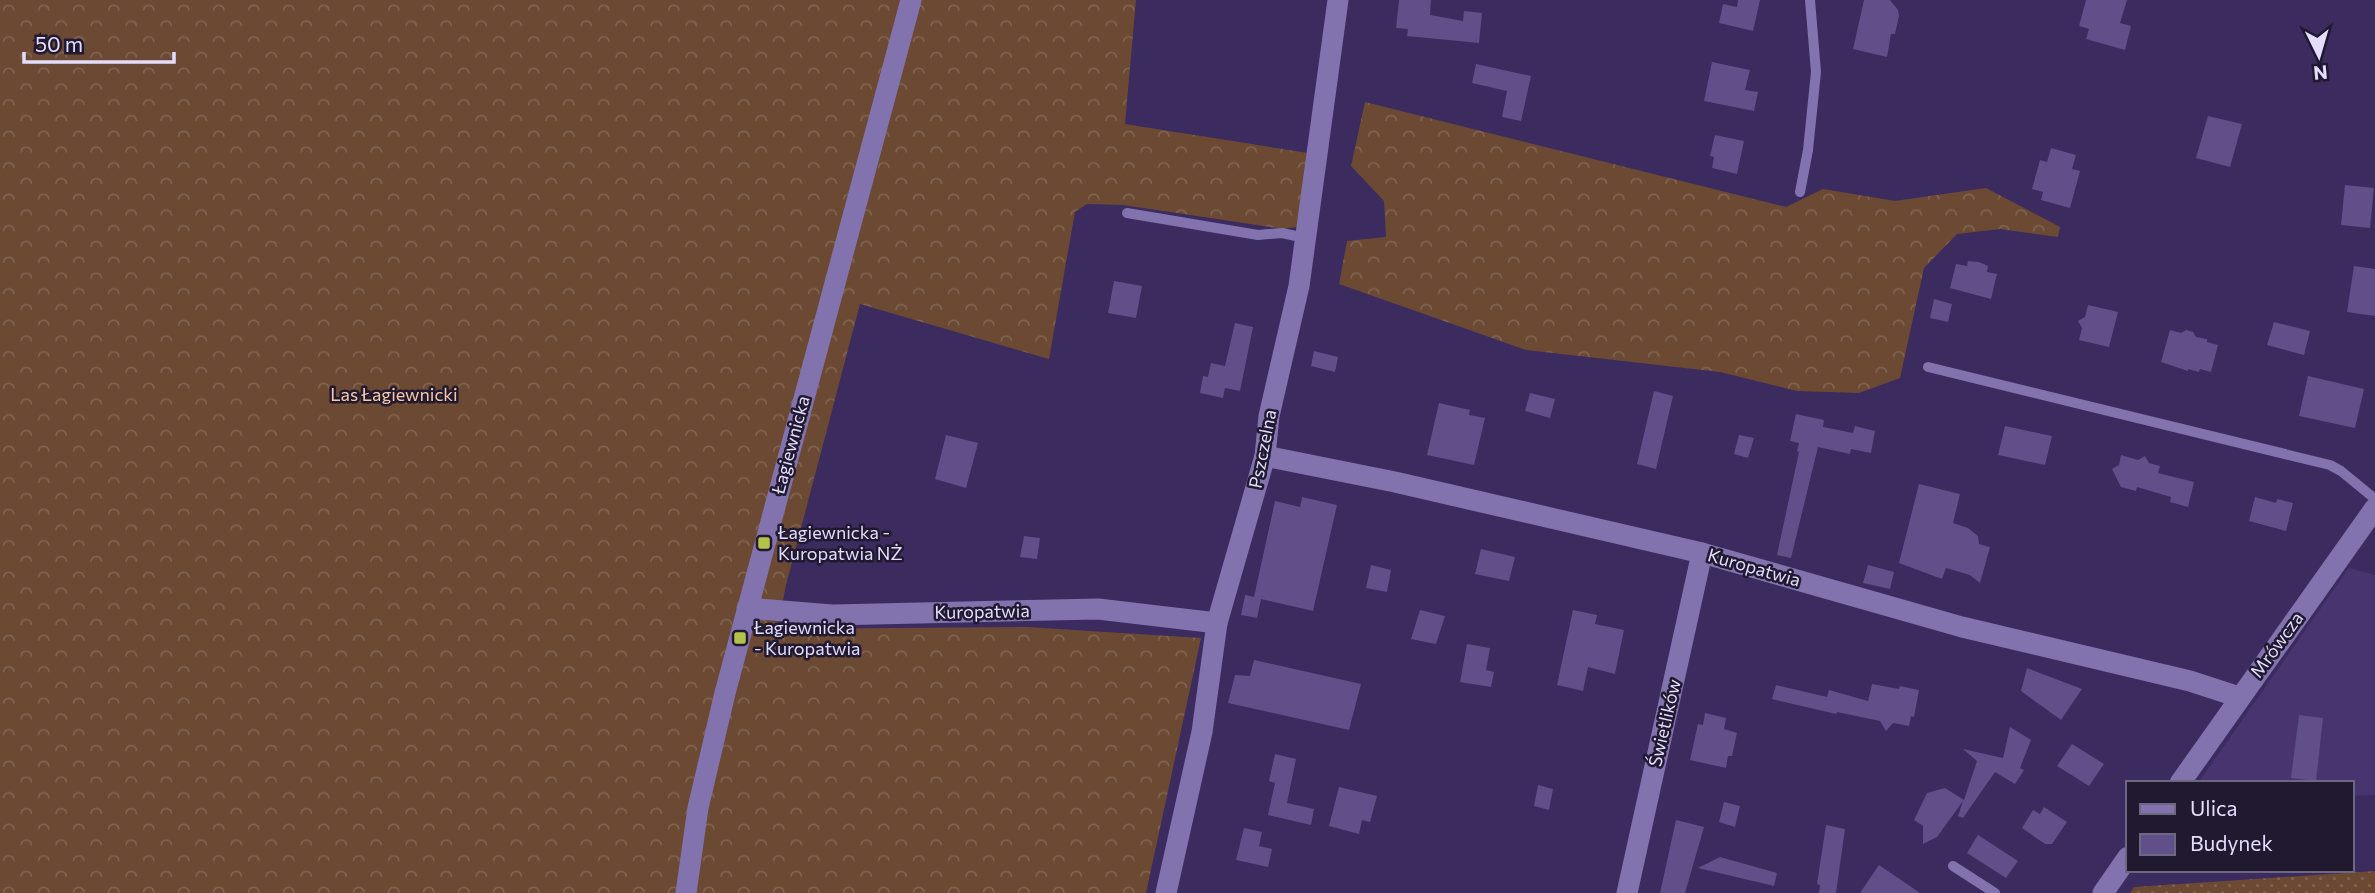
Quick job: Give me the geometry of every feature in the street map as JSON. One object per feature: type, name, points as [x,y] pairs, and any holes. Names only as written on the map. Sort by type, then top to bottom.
[{"type":"street","name":"Łagiewnicka","points":[[686,893],[696,820],[708,762],[911,0]]},
{"type":"street","name":"Pszczelna","points":[[1166,893],[1202,732],[1217,623],[1265,456],[1269,416],[1298,286],[1338,0]]},
{"type":"street","name":"Kuropatwia","points":[[1265,456],[1395,482],[1702,553],[1962,627],[2190,681],[2239,697]]},
{"type":"street","name":"Mrówcza","points":[[2181,781],[2375,508]]},
{"type":"street","name":"Świetlików","points":[[1626,893],[1702,553]]},
{"type":"street","name":"Kuropatwia","points":[[747,608],[832,615],[1098,609],[1217,623]]},
{"type":"street","points":[[2103,893],[2126,860]]},
{"type":"lane","points":[[1800,192],[1808,150],[1816,72],[1810,0]]},
{"type":"lane","points":[[1127,213],[1258,235],[1282,233],[1305,238]]},
{"type":"lane","points":[[1928,367],[2330,465],[2375,499]]},
{"type":"lane","points":[[1953,866],[1995,893]]},
{"type":"shaded area","points":[[2349,568],[2375,575],[2375,795],[2354,796],[2354,781],[2199,781]]},
{"type":"green space","name":"Las Łagiewnicki","points":[[0,0],[1136,0],[1125,124],[1308,153],[1297,227],[1283,229],[1123,205],[1087,204],[1075,212],[1049,359],[860,304],[786,585],[777,629],[1027,627],[1201,638],[1146,893],[0,893]]},
{"type":"green space","points":[[1365,102],[1786,207],[1823,189],[1895,201],[1986,188],[2060,227],[2058,237],[2000,229],[1957,234],[1924,268],[1900,378],[1859,393],[1797,391],[1720,372],[1526,350],[1339,284],[1347,241],[1386,237],[1384,201],[1351,166]]},
{"type":"green space","points":[[2375,871],[2375,893],[2130,893],[2134,887]]},
{"type":"building","points":[[1399,0],[1431,0],[1430,15],[1463,21],[1464,11],[1482,13],[1479,43],[1407,36],[1408,29],[1396,28]]},
{"type":"building","points":[[1738,0],[1760,0],[1753,31],[1719,23],[1723,4],[1737,7]]},
{"type":"building","points":[[1864,0],[1890,0],[1898,10],[1895,34],[1891,34],[1887,57],[1853,49]]},
{"type":"building","points":[[2086,0],[2127,0],[2120,23],[2131,26],[2125,50],[2086,39],[2089,29],[2079,26]]},
{"type":"building","points":[[1712,62],[1750,70],[1745,90],[1758,92],[1754,111],[1704,101]]},
{"type":"building","points":[[1476,64],[1531,76],[1521,121],[1502,117],[1507,91],[1472,83]]},
{"type":"building","points":[[2208,116],[2242,124],[2230,167],[2196,158]]},
{"type":"building","points":[[1715,135],[1744,141],[1737,174],[1712,168],[1714,157],[1710,156]]},
{"type":"building","points":[[2051,148],[2076,155],[2072,169],[2080,171],[2070,208],[2041,200],[2043,192],[2032,189],[2040,160],[2047,162]]},
{"type":"building","points":[[2345,185],[2374,188],[2370,228],[2341,225]]},
{"type":"building","points":[[1968,261],[1988,266],[1987,272],[1997,274],[1991,299],[1950,288],[1956,264],[1967,266]]},
{"type":"building","points":[[2354,266],[2375,269],[2375,316],[2347,312]]},
{"type":"building","points":[[1114,281],[1142,286],[1136,318],[1108,313]]},
{"type":"building","points":[[1934,299],[1952,304],[1948,322],[1930,318]]},
{"type":"building","points":[[2088,305],[2118,312],[2109,347],[2079,340],[2082,328],[2078,321],[2085,317]]},
{"type":"building","points":[[2274,322],[2310,331],[2304,355],[2267,345]]},
{"type":"building","points":[[1235,323],[1253,327],[1240,391],[1225,388],[1223,398],[1200,393],[1203,376],[1208,377],[1211,363],[1225,366]]},
{"type":"building","points":[[2170,330],[2193,332],[2196,337],[2218,345],[2211,372],[2200,369],[2199,372],[2188,371],[2161,362]]},
{"type":"building","points":[[1314,351],[1338,357],[1335,372],[1311,366]]},
{"type":"building","points":[[2308,376],[2364,389],[2355,428],[2299,416]]},
{"type":"building","points":[[1654,391],[1673,396],[1656,469],[1637,464]]},
{"type":"building","points":[[1530,393],[1555,399],[1550,418],[1525,411]]},
{"type":"building","points":[[1439,403],[1470,410],[1469,415],[1485,418],[1474,465],[1427,455]]},
{"type":"building","points":[[1796,414],[1824,420],[1823,427],[1853,433],[1855,426],[1875,431],[1871,453],[1851,449],[1850,454],[1818,447],[1791,558],[1777,555],[1799,452],[1799,443],[1790,441]]},
{"type":"building","points":[[2005,426],[2052,436],[2045,465],[1998,455]]},
{"type":"building","points":[[946,435],[978,443],[966,488],[935,479]]},
{"type":"building","points":[[1739,435],[1754,438],[1748,458],[1734,454]]},
{"type":"building","points":[[2121,455],[2138,460],[2145,456],[2149,463],[2160,466],[2158,473],[2194,482],[2188,507],[2170,502],[2171,497],[2137,487],[2136,491],[2121,487],[2112,469],[2119,465]]},
{"type":"building","points":[[1919,484],[1960,494],[1953,523],[1968,528],[1978,536],[1979,544],[1990,547],[1980,583],[1970,575],[1946,568],[1942,579],[1899,563]]},
{"type":"building","points":[[1302,497],[1337,505],[1313,611],[1261,599],[1257,618],[1241,615],[1245,595],[1254,597],[1275,501],[1300,507]]},
{"type":"building","points":[[2255,497],[2276,503],[2277,499],[2293,503],[2286,531],[2249,521]]},
{"type":"building","points":[[1024,536],[1040,538],[1037,559],[1020,557]]},
{"type":"building","points":[[1481,549],[1515,557],[1509,581],[1475,574]]},
{"type":"building","points":[[1371,565],[1391,570],[1387,592],[1366,588]]},
{"type":"building","points":[[1868,565],[1894,572],[1890,589],[1863,583]]},
{"type":"building","points":[[1420,610],[1445,616],[1436,644],[1411,639]]},
{"type":"building","points":[[1573,610],[1597,615],[1595,624],[1624,630],[1615,674],[1588,667],[1583,691],[1557,685]]},
{"type":"building","points":[[1467,644],[1490,648],[1486,670],[1494,672],[1491,687],[1460,682]]},
{"type":"building","points":[[1254,660],[1361,684],[1349,730],[1228,703],[1235,675],[1250,676]]},
{"type":"building","points":[[2027,668],[2082,689],[2061,720],[2021,691]]},
{"type":"building","points":[[1872,684],[1919,690],[1914,717],[1911,716],[1909,726],[1893,723],[1886,731],[1880,721],[1772,699],[1776,685],[1827,697],[1829,690],[1868,701]]},
{"type":"building","points":[[1705,713],[1726,718],[1724,729],[1737,733],[1732,756],[1728,756],[1726,768],[1690,760],[1698,724],[1703,725]]},
{"type":"building","points":[[2299,715],[2323,718],[2316,781],[2291,778]]},
{"type":"building","points":[[2010,727],[2031,740],[2020,768],[2024,770],[2015,784],[1995,772],[1963,818],[1958,816],[1963,801],[1937,837],[1923,844],[1923,826],[1914,820],[1927,793],[1945,788],[1964,800],[1977,761],[1963,749],[2003,758]]},
{"type":"building","points":[[2072,744],[2104,764],[2089,786],[2057,766]]},
{"type":"building","points":[[1275,754],[1296,759],[1287,803],[1314,809],[1311,825],[1268,815],[1275,783],[1269,781]]},
{"type":"building","points":[[1538,785],[1553,789],[1549,810],[1534,806]]},
{"type":"building","points":[[1339,787],[1377,796],[1370,822],[1362,820],[1359,834],[1329,826]]},
{"type":"building","points":[[1724,802],[1740,806],[1735,827],[1719,822]]},
{"type":"building","points":[[2044,807],[2067,822],[2052,844],[2045,844],[2022,828],[2033,810],[2040,814]]},
{"type":"building","points":[[1676,820],[1704,827],[1685,893],[1660,893]]},
{"type":"building","points":[[1826,825],[1845,829],[1836,893],[1819,893],[1820,885],[1817,884]]},
{"type":"building","points":[[1244,828],[1262,832],[1259,846],[1272,849],[1268,867],[1236,860]]},
{"type":"building","points":[[1978,835],[2018,861],[2006,878],[1967,853]]},
{"type":"building","points":[[1720,857],[1777,873],[1774,886],[1698,868]]},
{"type":"building","points":[[1879,865],[1920,893],[1860,893]]},
{"type":"place","name":"Łagiewnicka - Kuropatwia NŻ","points":[[764,543]]},
{"type":"place","name":"Łagiewnicka - Kuropatwia","points":[[740,638]]}]
